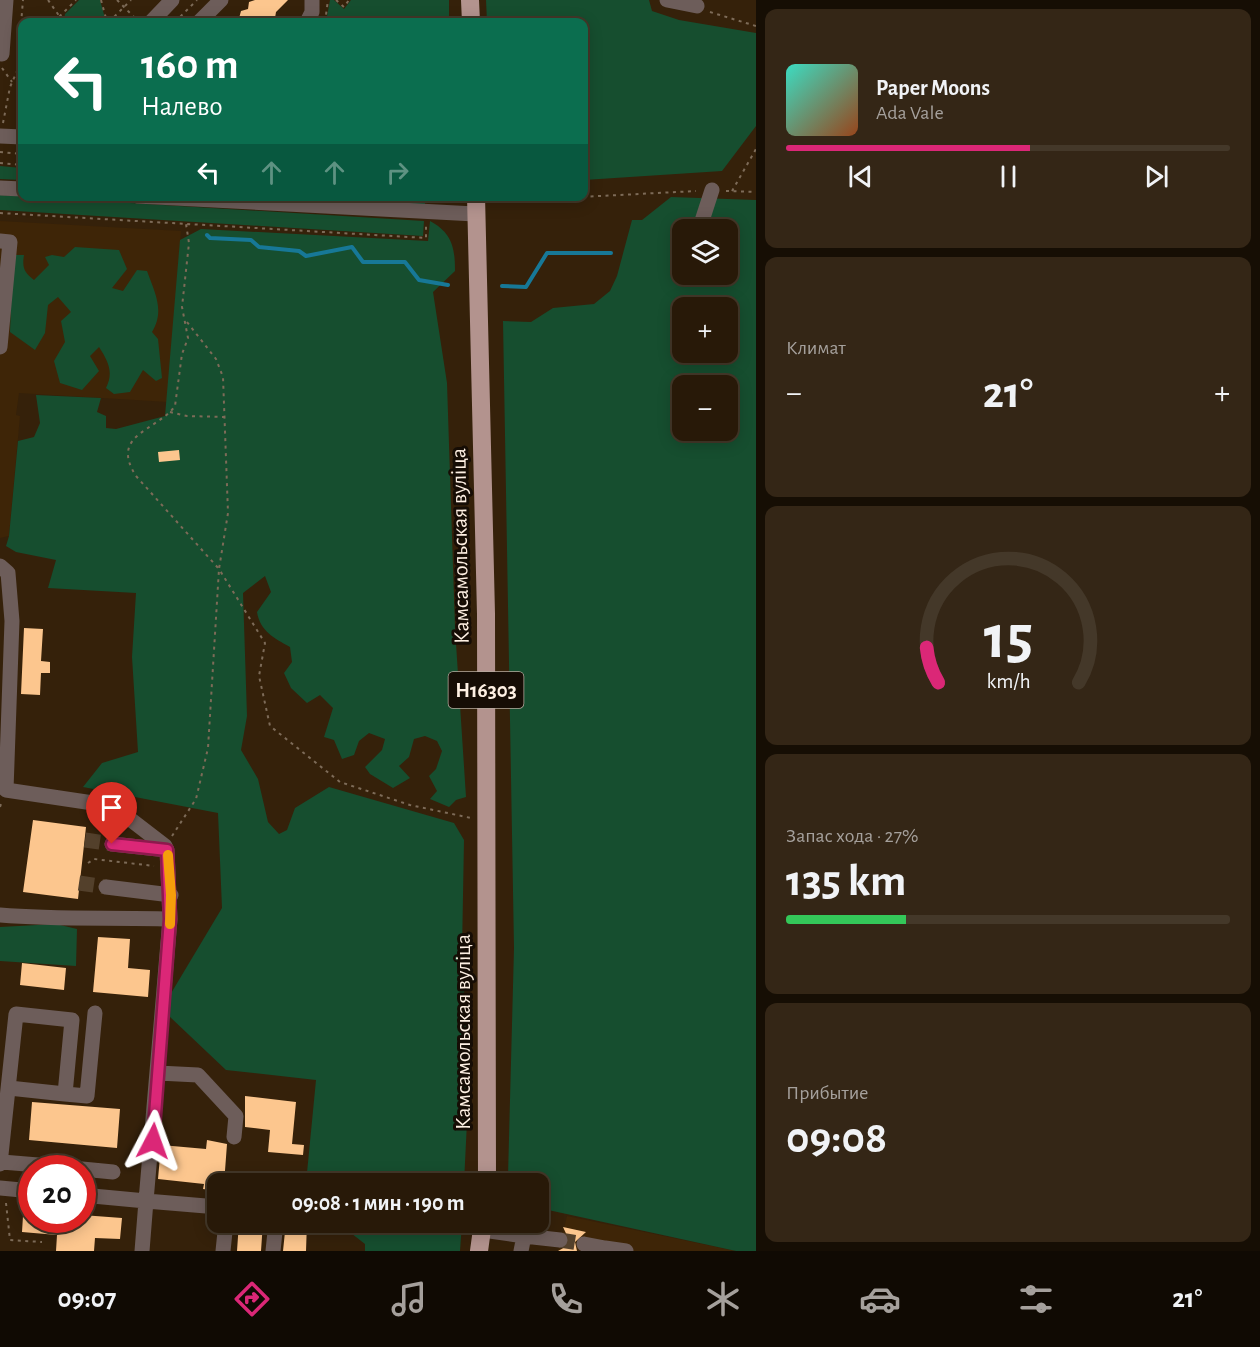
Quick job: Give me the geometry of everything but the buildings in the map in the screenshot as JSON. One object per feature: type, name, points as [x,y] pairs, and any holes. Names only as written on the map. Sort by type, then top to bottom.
[{"type":"main road","points":[[470,0],[471,18]]},
{"type":"main road","name":"Камсамольская вуліца","points":[[476,205],[486,614],[487,1173]]},
{"type":"main road","points":[[479,1251],[482,1233]]},
{"type":"street","points":[[1,60],[6,0]]},
{"type":"street","points":[[155,18],[172,0]]},
{"type":"street","points":[[203,18],[221,0]]},
{"type":"street","points":[[308,18],[312,12],[312,0]]},
{"type":"street","points":[[667,0],[697,6]]},
{"type":"street","points":[[1,132],[18,136]]},
{"type":"street","points":[[0,188],[18,189]]},
{"type":"street","points":[[703,219],[712,190]]},
{"type":"street","points":[[313,201],[476,205]]},
{"type":"street","points":[[0,241],[10,242],[0,347]]},
{"type":"street","points":[[0,566],[8,573],[12,621],[6,790],[112,806],[166,848],[171,895],[170,919],[142,1251]]},
{"type":"street","points":[[112,844],[166,848]]},
{"type":"street","points":[[106,887],[171,895]]},
{"type":"street","points":[[0,915],[54,920],[128,917],[170,919]]},
{"type":"street","points":[[9,1088],[87,1096],[95,1013]]},
{"type":"street","points":[[18,1164],[1,1163],[16,1014],[72,1020],[65,1094]]},
{"type":"street","points":[[158,1073],[198,1075],[236,1116],[234,1137]]},
{"type":"street","points":[[96,1170],[113,1172]]},
{"type":"street","points":[[2,1188],[18,1190]]},
{"type":"street","points":[[96,1196],[207,1206]]},
{"type":"street","points":[[223,1251],[225,1233]]},
{"type":"street","points":[[273,1251],[275,1233]]},
{"type":"street","points":[[499,1233],[523,1244],[560,1240]]},
{"type":"street","points":[[584,1244],[626,1251]]},
{"type":"path","points":[[22,18],[23,0]]},
{"type":"path","points":[[48,0],[60,16],[76,0]]},
{"type":"path","points":[[101,0],[107,18]]},
{"type":"path","points":[[117,0],[136,18]]},
{"type":"path","points":[[112,18],[131,0]]},
{"type":"path","points":[[179,18],[197,0]]},
{"type":"path","points":[[326,18],[328,0]]},
{"type":"path","points":[[336,0],[344,7],[349,0]]},
{"type":"path","points":[[697,6],[716,15],[756,26]]},
{"type":"path","points":[[1,60],[12,82]]},
{"type":"path","points":[[1,132],[12,82],[18,69]]},
{"type":"path","points":[[732,191],[756,149]]},
{"type":"path","points":[[0,152],[18,154]]},
{"type":"path","points":[[0,163],[18,165]]},
{"type":"path","points":[[588,197],[712,190],[756,192]]},
{"type":"path","points":[[0,213],[426,238]]},
{"type":"path","points":[[186,224],[189,243],[182,308],[188,338],[182,354],[175,405],[170,412],[135,436],[129,447],[130,466],[219,569],[265,643],[259,676],[270,726],[340,782],[410,805],[486,821]]},
{"type":"path","points":[[166,848],[196,799],[208,748],[219,569],[228,513],[223,377],[216,359],[186,321]]},
{"type":"path","points":[[170,412],[187,416],[224,417]]},
{"type":"path","points":[[88,863],[94,859],[169,867]]},
{"type":"path","points":[[2,1188],[10,1240],[42,1242]]},
{"type":"shaded area","points":[[0,221],[181,231],[168,402],[19,393],[16,415],[20,416],[9,536],[0,538]]},
{"type":"shaded area","points":[[567,1216],[736,1251],[558,1251]]},
{"type":"green space","points":[[79,0],[100,0],[105,18],[64,18],[65,14]]},
{"type":"green space","points":[[330,0],[334,0],[344,9],[351,0],[449,0],[449,18],[327,18]]},
{"type":"green space","points":[[486,0],[649,0],[652,11],[679,20],[756,33],[756,126],[722,171],[588,180],[588,18],[487,18]]},
{"type":"green space","points":[[0,166],[18,168],[18,180],[0,179]]},
{"type":"green space","points":[[0,195],[18,196],[18,201],[98,201],[424,221],[423,236],[0,210]]},
{"type":"green space","points":[[671,197],[756,200],[756,1251],[736,1251],[549,1210],[549,1173],[508,1173],[514,948],[503,321],[531,322],[553,308],[594,304],[610,291],[617,276],[632,220],[642,220]]},
{"type":"green space","points":[[369,201],[425,201],[425,208],[393,206]]},
{"type":"green space","points":[[430,221],[448,236],[455,262],[455,271],[433,292],[447,383],[455,628],[466,797],[456,800],[449,807],[430,799],[437,791],[429,776],[436,769],[442,751],[437,741],[425,736],[414,739],[409,757],[399,766],[410,778],[393,788],[370,774],[365,767],[382,750],[385,739],[369,733],[359,741],[354,755],[342,759],[334,740],[324,737],[333,708],[320,695],[307,703],[291,688],[284,673],[292,662],[290,647],[269,633],[261,624],[257,612],[271,592],[265,576],[243,593],[247,716],[241,750],[258,779],[268,822],[279,834],[287,830],[295,808],[329,787],[454,823],[464,840],[462,951],[469,1081],[464,1173],[307,1173],[316,1080],[226,1070],[169,1016],[167,1000],[222,908],[218,813],[83,787],[102,763],[138,752],[132,657],[136,593],[48,588],[56,560],[16,552],[6,546],[9,536],[18,441],[34,437],[40,423],[36,395],[101,398],[97,412],[106,416],[106,428],[116,429],[165,416],[180,240],[201,229],[428,241]]},
{"type":"green space","points":[[75,247],[119,250],[127,269],[112,288],[123,291],[137,270],[147,271],[158,309],[158,317],[152,332],[158,339],[162,378],[156,381],[143,370],[130,392],[114,394],[106,388],[110,372],[99,347],[90,356],[99,371],[82,390],[60,383],[54,361],[65,342],[61,321],[71,312],[58,297],[48,305],[45,333],[35,350],[10,332],[13,255],[24,255],[24,269],[34,280],[49,265],[45,257],[52,255],[64,257]]},
{"type":"green space","points":[[56,924],[77,929],[76,966],[0,961],[0,927]]},
{"type":"green space","points":[[351,1233],[461,1233],[460,1251],[365,1251],[365,1244]]},
{"type":"waterway","points":[[207,235],[210,238],[251,240],[259,247],[299,251],[306,256],[352,247],[363,262],[405,262],[419,280],[448,285]]},
{"type":"waterway","points":[[502,286],[526,287],[547,253],[611,253]]},
{"type":"tunnel","points":[[85,840],[112,844]]},
{"type":"tunnel","points":[[79,883],[106,887]]},
{"type":"tunnel","points":[[560,1240],[584,1244]]},
{"type":"slow traffic","points":[[168,855],[171,895],[170,924]]},
{"type":"route","points":[[112,844],[167,850],[171,895],[170,919],[153,1141]]}]
